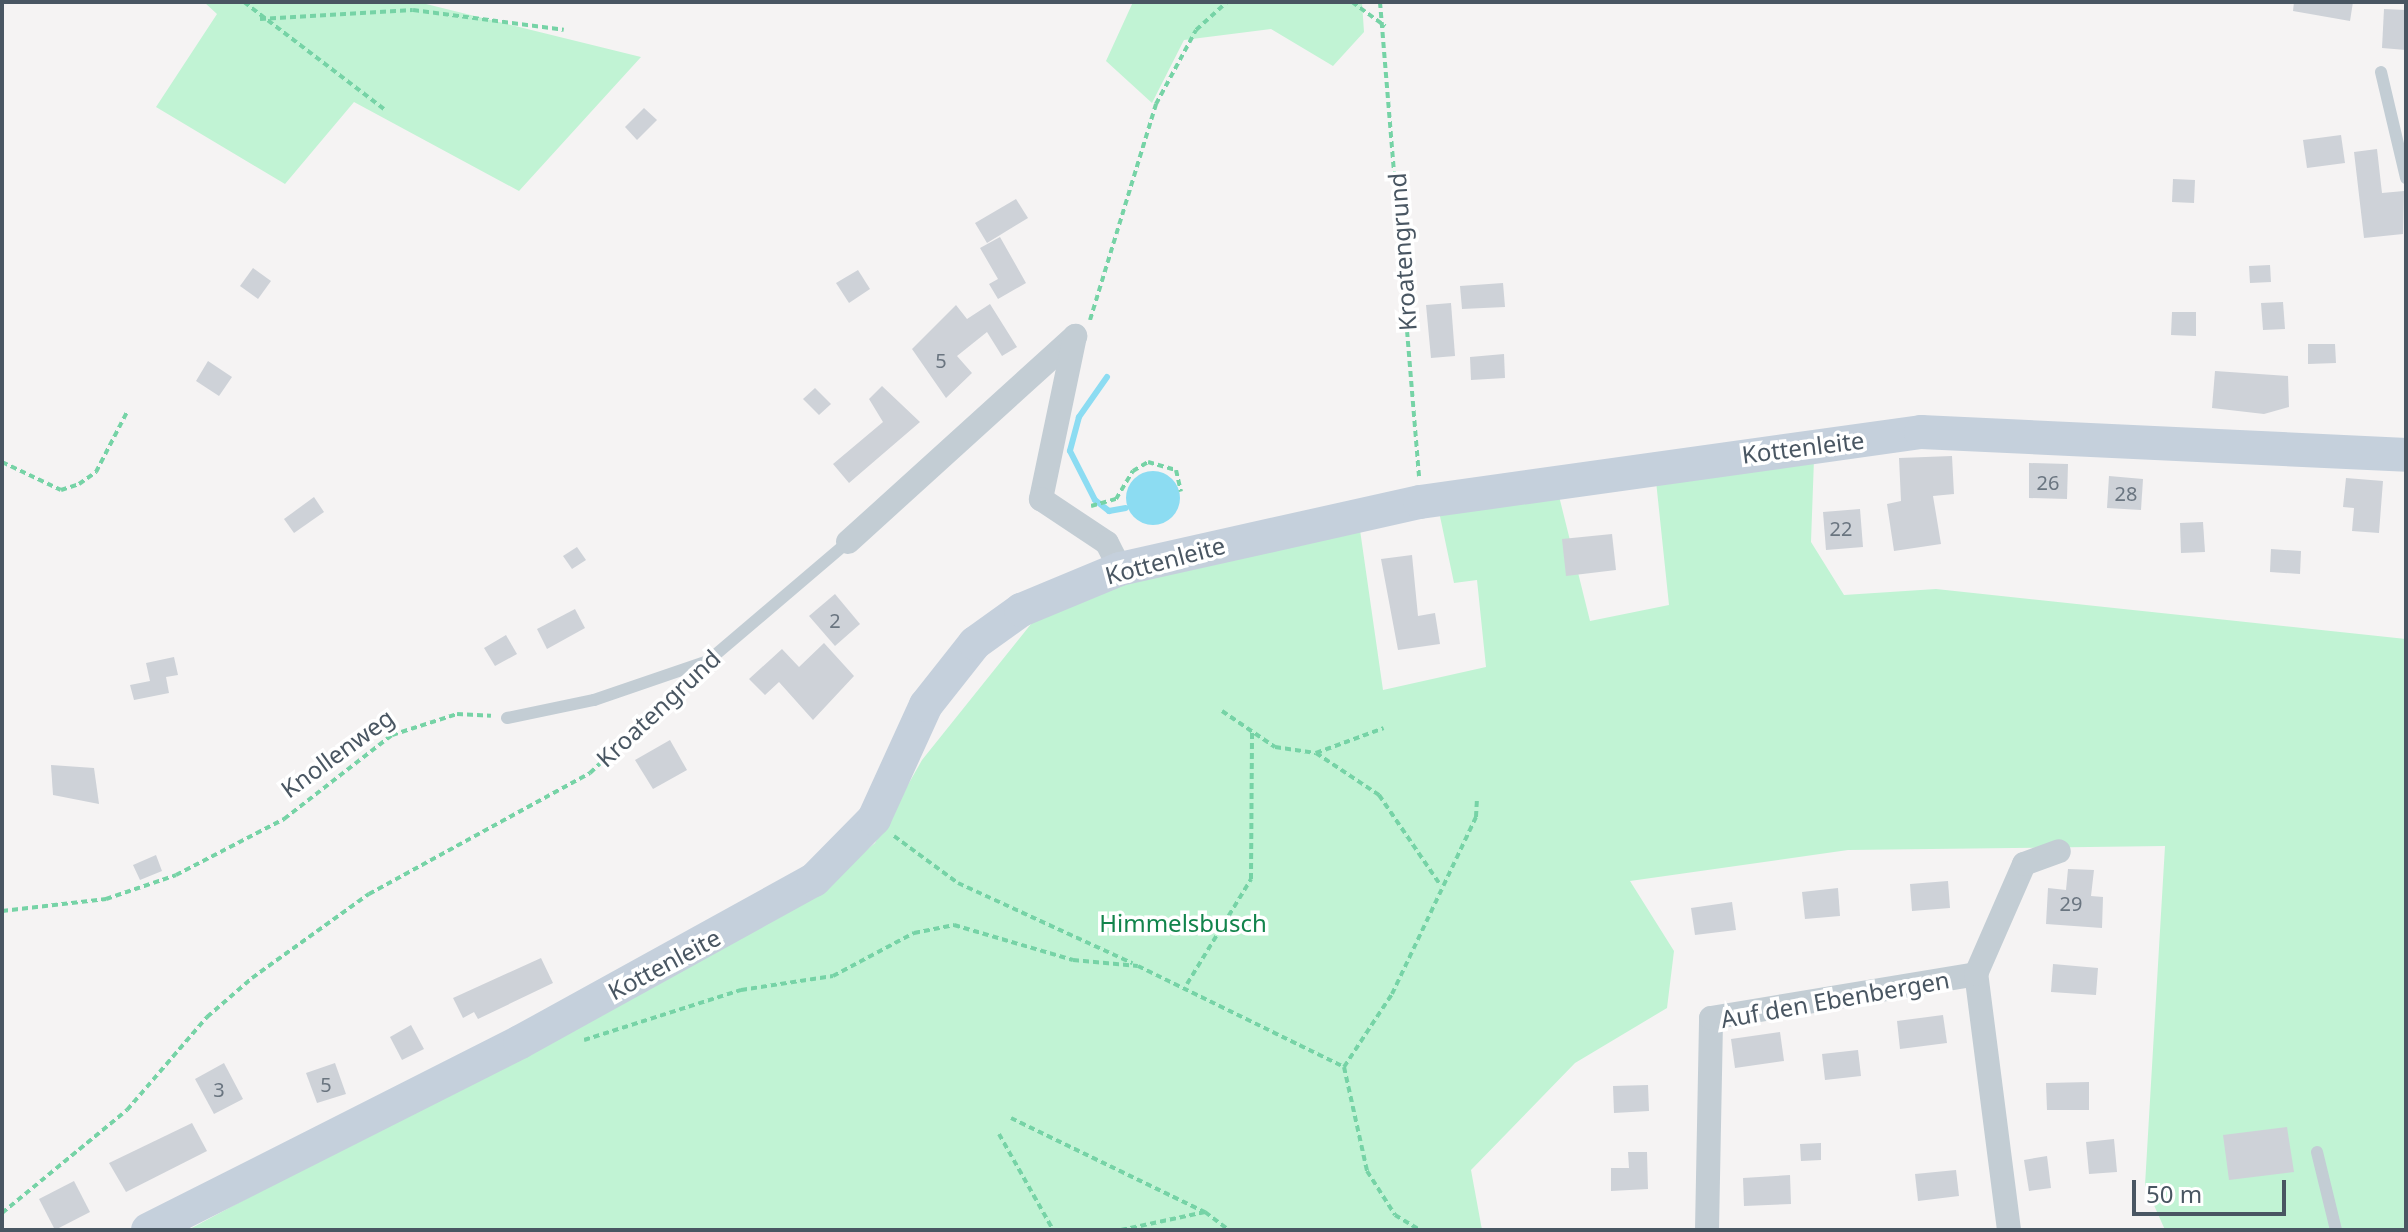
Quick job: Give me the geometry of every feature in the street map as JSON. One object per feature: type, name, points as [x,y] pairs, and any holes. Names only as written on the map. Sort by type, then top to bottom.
[{"type":"street","name":"Kroatengrund","points":[[848,542],[1075,336]]},
{"type":"street","points":[[1075,336],[1066,398],[1041,499],[1107,543],[1120,569]]},
{"type":"street","points":[[1023,383],[1066,398]]},
{"type":"street","name":"Kottenleite","points":[[148,1230],[779,903],[848,851],[874,819],[926,705],[975,643],[1021,610],[1120,569],[1420,502],[1921,432],[2406,455]]},
{"type":"street","name":"Auf den Ebenbergen","points":[[2009,1230],[1976,974],[2024,864],[2059,851]]},
{"type":"street","name":"Auf den Ebenbergen","points":[[1707,1230],[1711,1018],[1976,974]]},
{"type":"lane","points":[[2381,72],[2406,178]]},
{"type":"lane","name":"Kroatengrund","points":[[708,661],[848,542]]},
{"type":"lane","points":[[507,718],[594,700],[708,661]]},
{"type":"lane","points":[[2317,1152],[2336,1230]]},
{"type":"path","points":[[244,2],[260,19],[384,109]]},
{"type":"path","points":[[1075,336],[1103,299],[1156,104],[1182,50],[1227,2]]},
{"type":"path","points":[[1352,2],[1386,28]]},
{"type":"path","name":"Kroatengrund","points":[[1380,2],[1386,28],[1420,502]]},
{"type":"path","points":[[260,19],[413,10],[564,30]]},
{"type":"path","points":[[2,462],[61,490],[79,484],[96,472],[127,412]]},
{"type":"path","points":[[1099,506],[1106,505],[1148,462],[1176,470],[1181,491]]},
{"type":"path","name":"Kroatengrund","points":[[2,1213],[127,1110],[182,1044],[252,978],[369,894],[590,773],[708,661]]},
{"type":"path","points":[[1222,711],[1275,747],[1316,753],[1379,795],[1441,886]]},
{"type":"path","name":"Knollenweg","points":[[2,911],[145,888],[232,851],[422,720],[507,718]]},
{"type":"path","points":[[1316,753],[1384,728]]},
{"type":"path","points":[[1187,984],[1251,879],[1252,733]]},
{"type":"path","points":[[1420,1230],[1395,1215],[1367,1171],[1344,1067],[1392,994],[1476,817],[1477,799]]},
{"type":"path","points":[[874,819],[958,883],[1138,966],[1187,984],[1344,1067]]},
{"type":"path","points":[[568,1044],[741,990],[833,976],[914,933],[954,925],[1043,953],[1138,966]]},
{"type":"path","points":[[1011,1118],[1205,1212],[1229,1230]]},
{"type":"path","points":[[999,1134],[1053,1230]]},
{"type":"path","points":[[1121,1230],[1205,1212]]},
{"type":"green space","points":[[204,2],[418,2],[641,57],[519,191],[354,102],[285,184],[156,107],[217,14]]},
{"type":"green space","points":[[1133,2],[1362,2],[1364,32],[1333,66],[1271,29],[1184,40],[1152,103],[1106,61]]},
{"type":"green space","name":"Himmelsbusch","points":[[1814,459],[1811,542],[1844,595],[1936,589],[2406,639],[2406,1230],[2165,1230],[2145,1185],[2165,846],[1848,850],[1630,881],[1674,951],[1667,1008],[1575,1063],[1471,1170],[1482,1230],[188,1230],[813,894],[875,843],[922,760],[1043,609],[1268,533],[1359,523],[1383,690],[1486,667],[1477,580],[1454,583],[1437,502],[1558,492],[1590,621],[1669,605],[1656,481]]},
{"type":"water","points":[[1153,471],[1172,479],[1180,498],[1172,517],[1153,525],[1134,517],[1126,498],[1134,479]]},
{"type":"building","points":[[2294,2],[2353,2],[2350,21],[2293,11]]},
{"type":"building","points":[[2384,9],[2406,10],[2406,50],[2382,48]]},
{"type":"building","points":[[644,108],[657,120],[637,140],[625,127]]},
{"type":"building","points":[[2341,135],[2345,163],[2307,168],[2303,140]]},
{"type":"building","points":[[2377,149],[2382,193],[2404,191],[2403,234],[2364,238],[2354,152]]},
{"type":"building","points":[[2173,179],[2195,180],[2194,203],[2172,202]]},
{"type":"building","points":[[1016,199],[1028,218],[987,243],[975,223]]},
{"type":"building","points":[[1000,237],[1026,283],[998,299],[989,284],[998,279],[980,248]]},
{"type":"building","points":[[2270,265],[2271,282],[2250,283],[2249,266]]},
{"type":"building","points":[[253,268],[271,281],[258,299],[240,286]]},
{"type":"building","points":[[858,270],[870,289],[849,303],[836,283]]},
{"type":"building","points":[[1503,283],[1505,307],[1462,309],[1460,286]]},
{"type":"building","points":[[2283,302],[2285,329],[2263,330],[2261,303]]},
{"type":"building","points":[[1451,303],[1455,356],[1431,358],[1426,305]]},
{"type":"building","points":[[990,304],[1017,347],[1002,356],[987,332],[957,356],[972,373],[946,398],[912,349],[956,305],[967,319]]},
{"type":"building","points":[[2172,312],[2196,312],[2196,336],[2171,335]]},
{"type":"building","points":[[2308,344],[2335,344],[2336,363],[2308,364]]},
{"type":"building","points":[[1504,354],[1505,378],[1471,380],[1470,357]]},
{"type":"building","points":[[208,361],[232,377],[219,396],[196,381]]},
{"type":"building","points":[[2215,371],[2288,376],[2289,407],[2264,414],[2212,408]]},
{"type":"building","points":[[882,386],[920,422],[849,483],[833,464],[883,422],[869,399]]},
{"type":"building","points":[[815,388],[831,404],[819,415],[803,399]]},
{"type":"building","points":[[1952,456],[1954,494],[1933,496],[1941,544],[1894,551],[1887,504],[1901,501],[1899,458]]},
{"type":"building","points":[[2029,463],[2068,464],[2067,499],[2029,498]]},
{"type":"building","points":[[2109,476],[2143,479],[2141,510],[2107,508]]},
{"type":"building","points":[[2346,478],[2383,481],[2379,533],[2352,531],[2354,508],[2343,507]]},
{"type":"building","points":[[314,497],[324,512],[294,533],[284,519]]},
{"type":"building","points":[[1860,509],[1863,547],[1826,550],[1823,512]]},
{"type":"building","points":[[2203,522],[2205,552],[2181,553],[2180,523]]},
{"type":"building","points":[[1612,534],[1616,570],[1566,576],[1562,539]]},
{"type":"building","points":[[577,547],[586,560],[572,569],[563,556]]},
{"type":"building","points":[[2271,549],[2301,551],[2300,574],[2270,572]]},
{"type":"building","points":[[1412,555],[1418,616],[1435,613],[1440,644],[1398,650],[1381,559]]},
{"type":"building","points":[[835,594],[860,624],[835,646],[809,616]]},
{"type":"building","points":[[575,609],[585,628],[547,649],[537,629]]},
{"type":"building","points":[[506,635],[517,654],[495,666],[484,648]]},
{"type":"building","points":[[824,643],[854,676],[813,720],[779,682],[765,695],[749,679],[782,649],[799,667]]},
{"type":"building","points":[[174,657],[178,675],[166,677],[169,693],[134,700],[130,685],[150,681],[146,663]]},
{"type":"building","points":[[670,740],[687,770],[653,789],[635,760]]},
{"type":"building","points":[[51,765],[94,768],[99,804],[53,795]]},
{"type":"building","points":[[156,855],[162,871],[140,880],[133,865]]},
{"type":"building","points":[[2068,869],[2094,870],[2091,896],[2103,897],[2102,928],[2046,924],[2048,888],[2066,890]]},
{"type":"building","points":[[1948,881],[1950,908],[1912,911],[1910,884]]},
{"type":"building","points":[[1838,888],[1840,916],[1805,919],[1802,892]]},
{"type":"building","points":[[1732,902],[1736,930],[1695,935],[1691,908]]},
{"type":"building","points":[[541,958],[553,983],[478,1019],[474,1012],[463,1018],[453,998]]},
{"type":"building","points":[[2053,964],[2098,968],[2096,995],[2051,992]]},
{"type":"building","points":[[1943,1015],[1947,1043],[1900,1049],[1897,1021]]},
{"type":"building","points":[[411,1025],[424,1049],[402,1060],[390,1037]]},
{"type":"building","points":[[1780,1032],[1784,1061],[1735,1068],[1731,1039]]},
{"type":"building","points":[[1858,1050],[1861,1076],[1825,1080],[1822,1054]]},
{"type":"building","points":[[224,1063],[243,1099],[214,1114],[195,1079]]},
{"type":"building","points":[[335,1063],[346,1094],[317,1103],[306,1073]]},
{"type":"building","points":[[2089,1082],[2089,1110],[2047,1110],[2046,1083]]},
{"type":"building","points":[[1648,1085],[1649,1111],[1614,1113],[1613,1086]]},
{"type":"building","points":[[192,1123],[207,1151],[126,1192],[109,1163]]},
{"type":"building","points":[[2287,1127],[2294,1172],[2229,1180],[2223,1135]]},
{"type":"building","points":[[2114,1139],[2117,1172],[2089,1174],[2086,1142]]},
{"type":"building","points":[[1821,1143],[1821,1160],[1801,1161],[1800,1144]]},
{"type":"building","points":[[1628,1152],[1647,1152],[1648,1189],[1611,1191],[1611,1168],[1629,1168]]},
{"type":"building","points":[[2047,1156],[2051,1188],[2029,1191],[2024,1160]]},
{"type":"building","points":[[1956,1170],[1959,1196],[1918,1201],[1915,1174]]},
{"type":"building","points":[[1790,1175],[1791,1204],[1744,1206],[1743,1178]]},
{"type":"building","points":[[74,1181],[90,1212],[55,1230],[39,1199]]},
{"type":"waterway","points":[[1107,377],[1079,417],[1070,451],[1095,500],[1109,511],[1126,508]]}]
